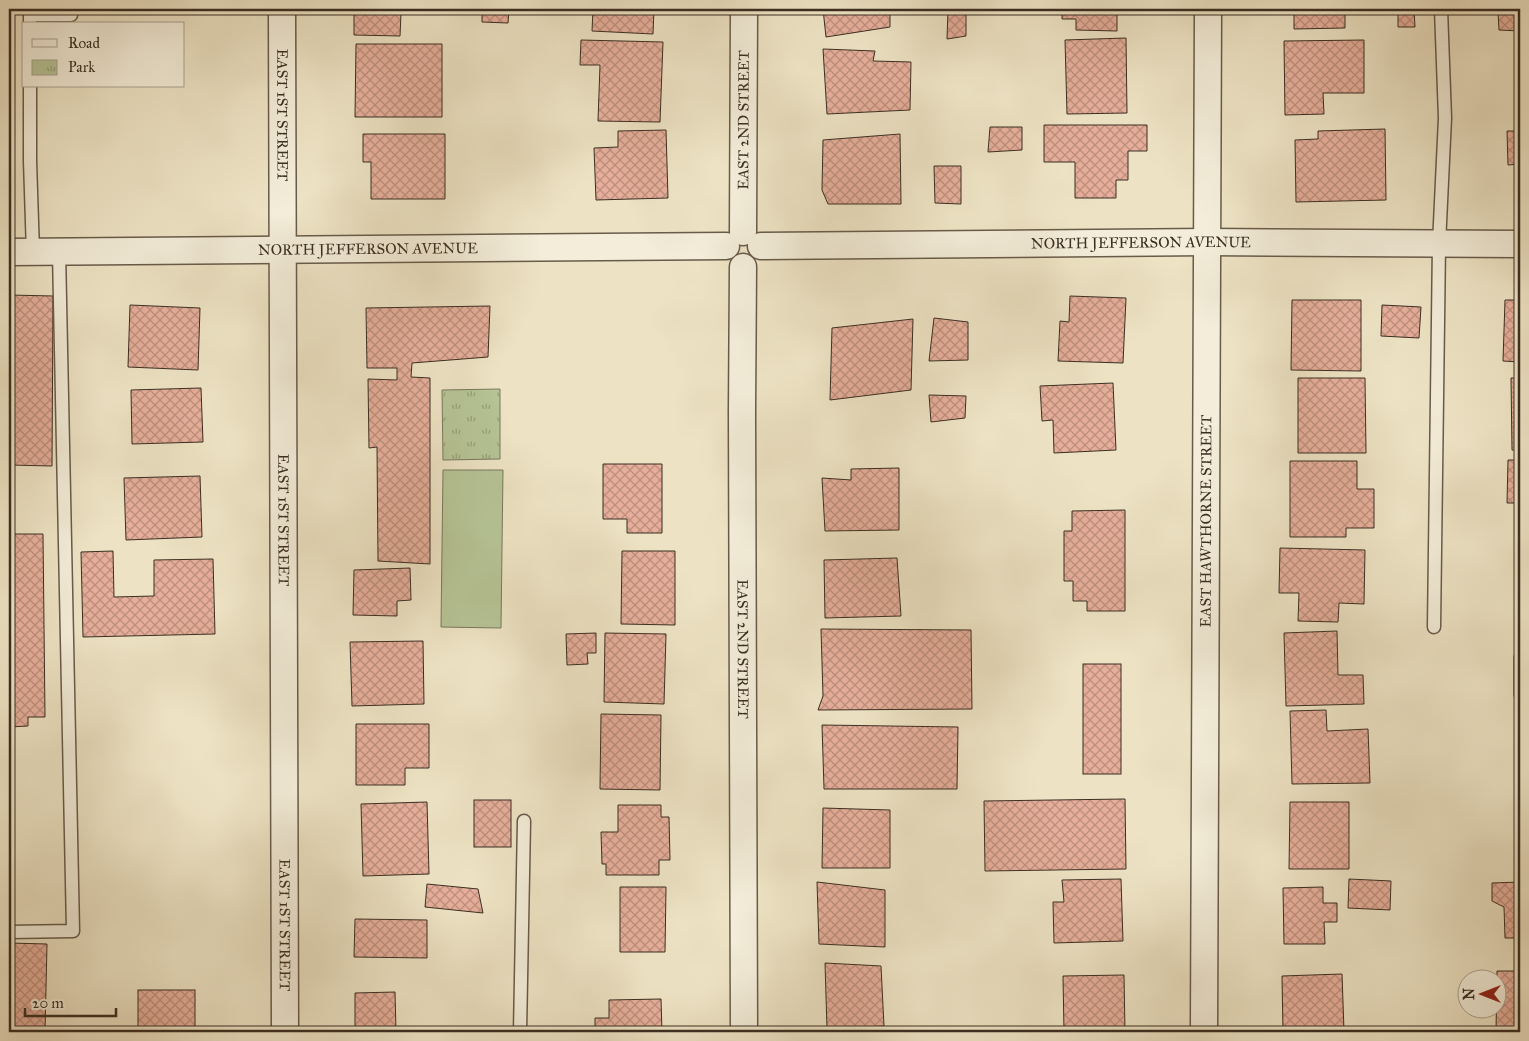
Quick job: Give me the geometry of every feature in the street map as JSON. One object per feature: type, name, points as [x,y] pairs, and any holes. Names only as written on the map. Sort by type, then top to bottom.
[{"type":"street","name":"EAST 1ST STREET","points":[[282,9],[285,1032]]},
{"type":"street","name":"EAST 2ND STREET","points":[[744,9],[743,241],[761,251],[756,262],[743,267],[744,1032]]},
{"type":"street","name":"EAST HAWTHORNE STREET","points":[[1204,1032],[1208,9]]},
{"type":"street","name":"NORTH JEFFERSON AVENUE","points":[[21,252],[284,250],[743,241],[1520,244]]},
{"type":"lane","points":[[30,22],[30,15],[71,15],[71,9]]},
{"type":"lane","points":[[1434,627],[1439,244],[1445,118],[1441,9]]},
{"type":"lane","points":[[21,252],[30,161],[30,88]]},
{"type":"lane","points":[[9,932],[73,931],[59,252]]},
{"type":"lane","points":[[520,1032],[524,821]]},
{"type":"green space","points":[[500,389],[500,459],[443,460],[442,390]]},
{"type":"green space","points":[[443,470],[503,470],[501,628],[441,627]]},
{"type":"building","points":[[354,9],[439,9],[439,14],[401,13],[400,36],[354,35]]},
{"type":"building","points":[[482,9],[509,9],[508,23],[482,22]]},
{"type":"building","points":[[593,9],[654,9],[653,34],[592,31]]},
{"type":"building","points":[[823,9],[890,9],[890,27],[826,37]]},
{"type":"building","points":[[948,9],[966,9],[966,36],[947,39]]},
{"type":"building","points":[[1062,9],[1117,9],[1117,31],[1076,30],[1076,19],[1062,19]]},
{"type":"building","points":[[1288,9],[1359,9],[1359,12],[1345,12],[1345,28],[1294,29],[1294,12],[1288,12]]},
{"type":"building","points":[[1398,9],[1414,9],[1415,27],[1398,27]]},
{"type":"building","points":[[1508,9],[1520,9],[1520,31],[1499,30],[1498,12],[1508,12]]},
{"type":"building","points":[[1126,38],[1127,113],[1067,114],[1065,40]]},
{"type":"building","points":[[581,40],[663,42],[660,122],[598,121],[600,65],[580,65]]},
{"type":"building","points":[[1364,40],[1364,93],[1323,93],[1324,114],[1285,115],[1284,41]]},
{"type":"building","points":[[356,44],[442,44],[442,117],[355,117]]},
{"type":"building","points":[[823,49],[875,51],[873,61],[911,62],[910,110],[827,114]]},
{"type":"building","points":[[9,84],[12,180],[9,180]]},
{"type":"building","points":[[1044,125],[1147,125],[1147,151],[1128,151],[1128,180],[1116,180],[1116,198],[1075,198],[1075,162],[1044,162]]},
{"type":"building","points":[[990,127],[1022,127],[1022,150],[988,152]]},
{"type":"building","points":[[1385,129],[1386,200],[1296,202],[1295,140],[1318,139],[1318,131]]},
{"type":"building","points":[[666,130],[668,198],[596,200],[594,148],[618,147],[618,131]]},
{"type":"building","points":[[1507,131],[1520,131],[1520,164],[1508,165]]},
{"type":"building","points":[[363,134],[445,134],[445,199],[371,199],[371,162],[363,162]]},
{"type":"building","points":[[900,134],[901,204],[828,204],[822,190],[823,140]]},
{"type":"building","points":[[934,166],[961,166],[961,204],[935,203]]},
{"type":"building","points":[[9,295],[53,296],[52,466],[9,465]]},
{"type":"building","points":[[1070,296],[1126,298],[1123,363],[1058,361],[1060,321],[1069,322]]},
{"type":"building","points":[[1292,300],[1361,300],[1361,371],[1291,370]]},
{"type":"building","points":[[1505,300],[1520,300],[1520,362],[1503,361]]},
{"type":"building","points":[[130,305],[200,308],[198,370],[128,367]]},
{"type":"building","points":[[1382,305],[1421,307],[1419,338],[1381,336]]},
{"type":"building","points":[[490,306],[488,357],[412,363],[411,377],[430,378],[430,564],[378,561],[377,447],[369,448],[368,379],[397,380],[397,368],[367,368],[366,308]]},
{"type":"building","points":[[934,318],[968,322],[968,360],[929,361]]},
{"type":"building","points":[[913,319],[911,390],[830,400],[832,328]]},
{"type":"building","points":[[1298,378],[1365,378],[1366,453],[1298,453]]},
{"type":"building","points":[[1511,378],[1520,378],[1520,450],[1512,450]]},
{"type":"building","points":[[1113,383],[1116,450],[1054,453],[1053,420],[1042,421],[1040,386]]},
{"type":"building","points":[[201,388],[203,442],[132,444],[131,390]]},
{"type":"building","points":[[929,395],[966,396],[965,418],[931,422]]},
{"type":"building","points":[[1508,460],[1520,460],[1520,503],[1507,503]]},
{"type":"building","points":[[1290,461],[1357,461],[1357,489],[1374,489],[1374,528],[1346,528],[1346,537],[1290,537]]},
{"type":"building","points":[[603,464],[662,464],[662,533],[627,533],[627,519],[603,519]]},
{"type":"building","points":[[899,468],[899,530],[825,531],[822,478],[851,480],[851,469]]},
{"type":"building","points":[[200,476],[202,537],[126,540],[124,478]]},
{"type":"building","points":[[1125,510],[1125,611],[1087,611],[1087,601],[1073,601],[1073,581],[1064,581],[1064,531],[1072,531],[1072,511]]},
{"type":"building","points":[[9,534],[43,534],[45,717],[28,717],[28,726],[9,727]]},
{"type":"building","points":[[1280,548],[1365,550],[1364,604],[1339,603],[1338,622],[1298,621],[1299,593],[1279,593]]},
{"type":"building","points":[[113,551],[114,597],[154,596],[154,560],[213,559],[215,634],[83,637],[81,552]]},
{"type":"building","points":[[622,551],[675,551],[675,625],[621,624]]},
{"type":"building","points":[[897,558],[901,616],[825,618],[824,560]]},
{"type":"building","points":[[410,568],[411,600],[397,601],[397,616],[353,615],[354,570]]},
{"type":"building","points":[[821,629],[971,630],[972,709],[818,710],[823,696]]},
{"type":"building","points":[[1337,631],[1338,675],[1363,675],[1364,704],[1286,706],[1284,633]]},
{"type":"building","points":[[596,633],[596,653],[587,653],[588,664],[567,665],[566,634]]},
{"type":"building","points":[[605,633],[666,634],[664,704],[604,702]]},
{"type":"building","points":[[423,641],[424,704],[352,706],[350,642]]},
{"type":"building","points":[[1514,656],[1520,656],[1520,696],[1514,696]]},
{"type":"building","points":[[1083,664],[1121,664],[1121,774],[1083,774]]},
{"type":"building","points":[[1326,710],[1327,731],[1368,729],[1370,783],[1292,784],[1290,711]]},
{"type":"building","points":[[601,714],[661,715],[660,790],[600,789]]},
{"type":"building","points":[[356,724],[429,724],[429,768],[405,768],[405,785],[356,785]]},
{"type":"building","points":[[822,725],[958,727],[957,789],[824,789]]},
{"type":"building","points":[[1517,743],[1520,743],[1520,775],[1518,775]]},
{"type":"building","points":[[1125,799],[1126,869],[985,871],[984,801]]},
{"type":"building","points":[[474,800],[511,800],[511,847],[474,847]]},
{"type":"building","points":[[427,802],[429,874],[363,876],[361,804]]},
{"type":"building","points":[[1290,802],[1349,802],[1349,869],[1289,869]]},
{"type":"building","points":[[618,805],[661,805],[661,817],[669,817],[670,860],[659,860],[659,875],[606,875],[606,864],[602,864],[601,832],[618,832]]},
{"type":"building","points":[[823,808],[890,810],[890,868],[822,868]]},
{"type":"building","points":[[1121,879],[1123,941],[1054,943],[1053,902],[1064,902],[1062,880]]},
{"type":"building","points":[[1349,879],[1391,881],[1390,910],[1348,908]]},
{"type":"building","points":[[817,882],[885,890],[885,947],[819,944]]},
{"type":"building","points":[[1520,882],[1520,938],[1505,938],[1504,907],[1492,901],[1492,883]]},
{"type":"building","points":[[427,884],[478,889],[483,913],[425,907]]},
{"type":"building","points":[[620,887],[666,887],[665,952],[620,952]]},
{"type":"building","points":[[1323,887],[1323,903],[1337,903],[1337,922],[1324,922],[1325,944],[1284,944],[1283,888]]},
{"type":"building","points":[[355,919],[427,920],[427,958],[354,957]]},
{"type":"building","points":[[9,943],[47,944],[45,1032],[9,1032]]},
{"type":"building","points":[[825,963],[881,966],[884,1026],[827,1029]]},
{"type":"building","points":[[1506,971],[1520,971],[1520,1032],[1496,1032],[1496,1018],[1506,1018]]},
{"type":"building","points":[[1342,974],[1344,1031],[1283,1032],[1282,976]]},
{"type":"building","points":[[1124,975],[1125,1032],[1064,1032],[1063,976]]},
{"type":"building","points":[[138,990],[195,990],[195,1032],[138,1032]]},
{"type":"building","points":[[395,992],[396,1032],[355,1032],[355,993]]},
{"type":"building","points":[[661,999],[662,1032],[595,1032],[595,1018],[609,1018],[609,1000]]}]
